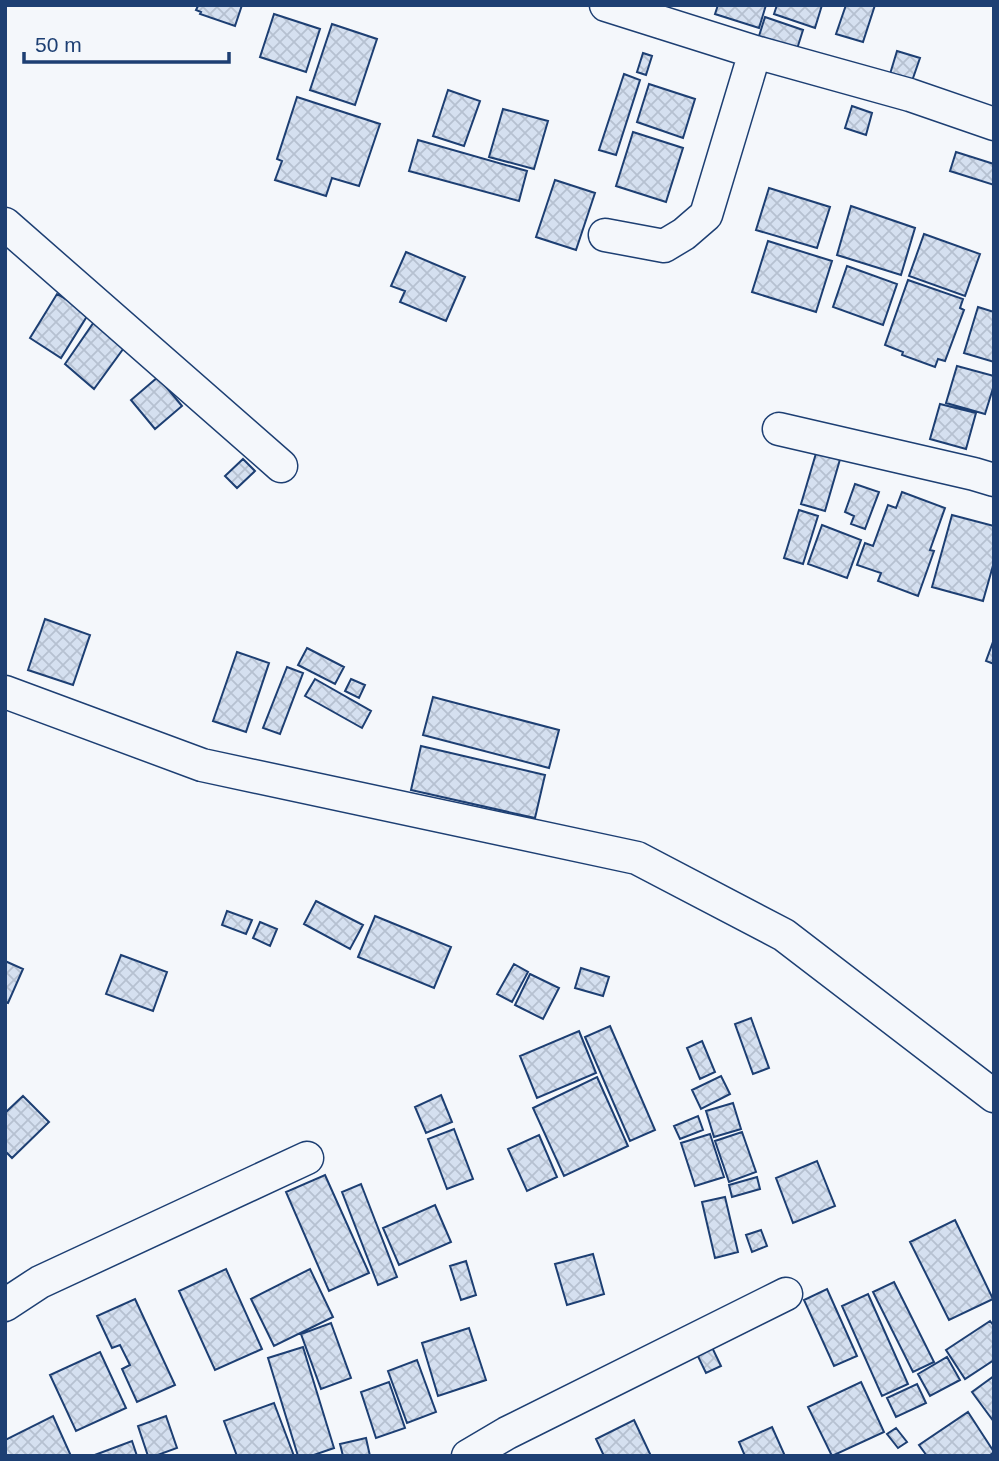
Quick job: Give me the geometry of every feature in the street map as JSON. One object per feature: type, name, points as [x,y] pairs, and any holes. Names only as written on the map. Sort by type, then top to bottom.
[{"type":"street","points":[[606,5],[755,52],[910,95],[994,124]]},
{"type":"street","points":[[605,235],[664,246],[684,234],[706,215],[755,52]]},
{"type":"street","points":[[5,224],[281,466]]},
{"type":"street","points":[[779,429],[994,480]]},
{"type":"street","points":[[5,692],[202,765],[637,858],[784,935],[994,1096]]},
{"type":"street","points":[[5,1305],[40,1282],[307,1158]]},
{"type":"street","points":[[468,1456],[507,1433],[786,1294]]},
{"type":"building","points":[[196,5],[242,5],[235,26],[200,14]]},
{"type":"building","points":[[718,5],[766,5],[759,28],[715,14]]},
{"type":"building","points":[[777,5],[822,5],[815,28],[774,14]]},
{"type":"building","points":[[846,5],[875,5],[863,42],[836,34]]},
{"type":"building","points":[[274,14],[320,29],[306,72],[260,57]]},
{"type":"building","points":[[765,17],[803,30],[797,49],[759,36]]},
{"type":"building","points":[[332,24],[377,39],[355,105],[310,90]]},
{"type":"building","points":[[897,51],[920,58],[912,81],[890,74]]},
{"type":"building","points":[[643,53],[652,56],[646,75],[637,72]]},
{"type":"building","points":[[624,74],[640,80],[616,155],[599,150]]},
{"type":"building","points":[[649,84],[695,99],[683,138],[637,122]]},
{"type":"building","points":[[448,90],[480,101],[464,146],[433,136]]},
{"type":"building","points":[[297,97],[380,124],[359,186],[332,178],[326,196],[275,180],[282,161],[277,159]]},
{"type":"building","points":[[852,106],[872,113],[866,135],[845,128]]},
{"type":"building","points":[[503,109],[548,121],[534,169],[489,157]]},
{"type":"building","points":[[633,132],[683,148],[666,202],[616,186]]},
{"type":"building","points":[[418,140],[527,171],[519,201],[409,171]]},
{"type":"building","points":[[956,152],[994,164],[994,185],[950,171]]},
{"type":"building","points":[[555,180],[595,193],[576,250],[536,237]]},
{"type":"building","points":[[769,188],[830,207],[817,248],[756,230]]},
{"type":"building","points":[[851,206],[915,228],[901,275],[837,255]]},
{"type":"building","points":[[924,234],[980,254],[965,296],[909,276]]},
{"type":"building","points":[[768,241],[832,261],[816,312],[752,292]]},
{"type":"building","points":[[406,252],[465,277],[446,321],[400,302],[405,291],[391,286]]},
{"type":"building","points":[[847,266],[897,284],[883,325],[833,307]]},
{"type":"building","points":[[908,280],[963,299],[960,308],[964,310],[945,361],[938,359],[935,367],[902,355],[903,352],[885,345]]},
{"type":"building","points":[[57,294],[89,313],[61,358],[30,338]]},
{"type":"building","points":[[978,307],[994,312],[994,362],[964,353]]},
{"type":"building","points":[[94,322],[126,345],[94,389],[65,364]]},
{"type":"building","points":[[957,366],[994,376],[985,414],[946,403]]},
{"type":"building","points":[[158,377],[182,406],[155,429],[131,400]]},
{"type":"building","points":[[940,404],[976,413],[966,449],[930,439]]},
{"type":"building","points":[[817,450],[841,456],[825,511],[801,504]]},
{"type":"building","points":[[243,459],[255,471],[237,488],[225,476]]},
{"type":"building","points":[[855,484],[879,492],[865,529],[851,524],[854,516],[845,512]]},
{"type":"building","points":[[902,492],[945,508],[918,596],[878,581],[881,573],[857,565],[865,543],[873,546],[888,505],[896,508]]},
{"type":"building","points":[[799,510],[818,516],[803,564],[784,558]]},
{"type":"building","points":[[952,515],[994,526],[994,562],[983,601],[932,587]]},
{"type":"building","points":[[822,525],[861,540],[847,578],[808,564]]},
{"type":"building","points":[[45,619],[90,635],[73,685],[28,670]]},
{"type":"building","points":[[994,639],[994,664],[986,661]]},
{"type":"building","points":[[307,648],[344,667],[335,684],[298,665]]},
{"type":"building","points":[[237,652],[269,663],[246,732],[213,721]]},
{"type":"building","points":[[287,667],[303,673],[280,734],[263,728]]},
{"type":"building","points":[[315,679],[371,711],[362,728],[305,696]]},
{"type":"building","points":[[351,679],[365,685],[359,698],[345,691]]},
{"type":"building","points":[[433,697],[559,730],[549,768],[423,735]]},
{"type":"building","points":[[421,746],[545,775],[535,818],[411,790]]},
{"type":"building","points":[[316,901],[363,925],[350,949],[304,924]]},
{"type":"building","points":[[227,911],[252,920],[246,934],[222,925]]},
{"type":"building","points":[[375,916],[451,947],[434,988],[358,957]]},
{"type":"building","points":[[260,922],[277,929],[270,946],[253,938]]},
{"type":"building","points":[[121,955],[167,972],[153,1011],[106,994]]},
{"type":"building","points":[[5,961],[23,969],[8,1003],[5,1002]]},
{"type":"building","points":[[514,964],[528,972],[512,1002],[497,994]]},
{"type":"building","points":[[581,968],[609,977],[603,996],[575,988]]},
{"type":"building","points":[[530,974],[559,988],[543,1019],[515,1005]]},
{"type":"building","points":[[751,1018],[769,1068],[753,1074],[735,1024]]},
{"type":"building","points":[[610,1026],[655,1130],[630,1141],[585,1037]]},
{"type":"building","points":[[579,1031],[596,1073],[537,1098],[520,1056]]},
{"type":"building","points":[[702,1041],[715,1072],[700,1079],[687,1048]]},
{"type":"building","points":[[721,1076],[730,1094],[701,1109],[692,1090]]},
{"type":"building","points":[[597,1077],[628,1146],[564,1176],[533,1108]]},
{"type":"building","points":[[441,1095],[452,1122],[426,1133],[415,1107]]},
{"type":"building","points":[[23,1096],[49,1122],[12,1158],[5,1151],[5,1113]]},
{"type":"building","points":[[733,1103],[741,1129],[714,1137],[706,1111]]},
{"type":"building","points":[[698,1116],[703,1130],[680,1139],[674,1126]]},
{"type":"building","points":[[454,1129],[473,1179],[447,1189],[428,1139]]},
{"type":"building","points":[[742,1132],[756,1172],[729,1182],[715,1141]]},
{"type":"building","points":[[710,1134],[724,1177],[695,1186],[681,1143]]},
{"type":"building","points":[[539,1135],[557,1177],[527,1191],[508,1149]]},
{"type":"building","points":[[817,1161],[835,1206],[793,1223],[776,1178]]},
{"type":"building","points":[[325,1175],[369,1273],[329,1291],[286,1192]]},
{"type":"building","points":[[757,1177],[760,1189],[732,1197],[729,1185]]},
{"type":"building","points":[[361,1184],[397,1277],[378,1285],[342,1192]]},
{"type":"building","points":[[725,1197],[738,1252],[715,1258],[702,1202]]},
{"type":"building","points":[[435,1205],[451,1242],[399,1265],[383,1228]]},
{"type":"building","points":[[955,1220],[993,1299],[949,1320],[910,1242]]},
{"type":"building","points":[[761,1230],[767,1246],[752,1252],[746,1235]]},
{"type":"building","points":[[593,1254],[604,1294],[567,1305],[555,1264]]},
{"type":"building","points":[[466,1261],[476,1295],[461,1300],[450,1266]]},
{"type":"building","points":[[226,1269],[262,1349],[215,1370],[179,1291]]},
{"type":"building","points":[[310,1269],[333,1317],[274,1346],[251,1299]]},
{"type":"building","points":[[894,1282],[934,1362],[913,1372],[873,1292]]},
{"type":"building","points":[[827,1289],[857,1356],[834,1366],[804,1300]]},
{"type":"building","points":[[868,1294],[908,1384],[882,1396],[842,1306]]},
{"type":"building","points":[[135,1299],[175,1385],[137,1402],[122,1369],[130,1365],[120,1345],[112,1348],[97,1316]]},
{"type":"building","points":[[990,1321],[994,1326],[994,1360],[965,1379],[946,1350]]},
{"type":"building","points":[[331,1323],[351,1378],[321,1389],[301,1334]]},
{"type":"building","points":[[469,1328],[486,1380],[438,1396],[422,1343]]},
{"type":"building","points":[[708,1339],[721,1366],[706,1373],[693,1346]]},
{"type":"building","points":[[303,1347],[334,1448],[311,1456],[298,1456],[268,1358]]},
{"type":"building","points":[[100,1352],[126,1408],[76,1431],[50,1375]]},
{"type":"building","points":[[947,1357],[960,1380],[930,1396],[918,1374]]},
{"type":"building","points":[[417,1360],[436,1412],[407,1423],[388,1371]]},
{"type":"building","points":[[994,1376],[994,1422],[972,1392]]},
{"type":"building","points":[[389,1382],[405,1428],[376,1438],[361,1392]]},
{"type":"building","points":[[861,1382],[884,1432],[832,1456],[808,1407]]},
{"type":"building","points":[[917,1384],[926,1403],[896,1417],[887,1398]]},
{"type":"building","points":[[274,1403],[294,1456],[237,1456],[224,1421]]},
{"type":"building","points":[[968,1412],[994,1452],[989,1456],[927,1456],[919,1445]]},
{"type":"building","points":[[53,1416],[71,1456],[5,1456],[5,1440]]},
{"type":"building","points":[[166,1416],[177,1448],[148,1456],[138,1426]]},
{"type":"building","points":[[634,1420],[651,1456],[604,1456],[596,1439]]},
{"type":"building","points":[[772,1427],[785,1456],[745,1456],[739,1442]]},
{"type":"building","points":[[896,1428],[907,1442],[898,1448],[887,1434]]},
{"type":"building","points":[[366,1438],[370,1456],[343,1456],[340,1444]]},
{"type":"building","points":[[132,1441],[137,1456],[92,1456]]}]
